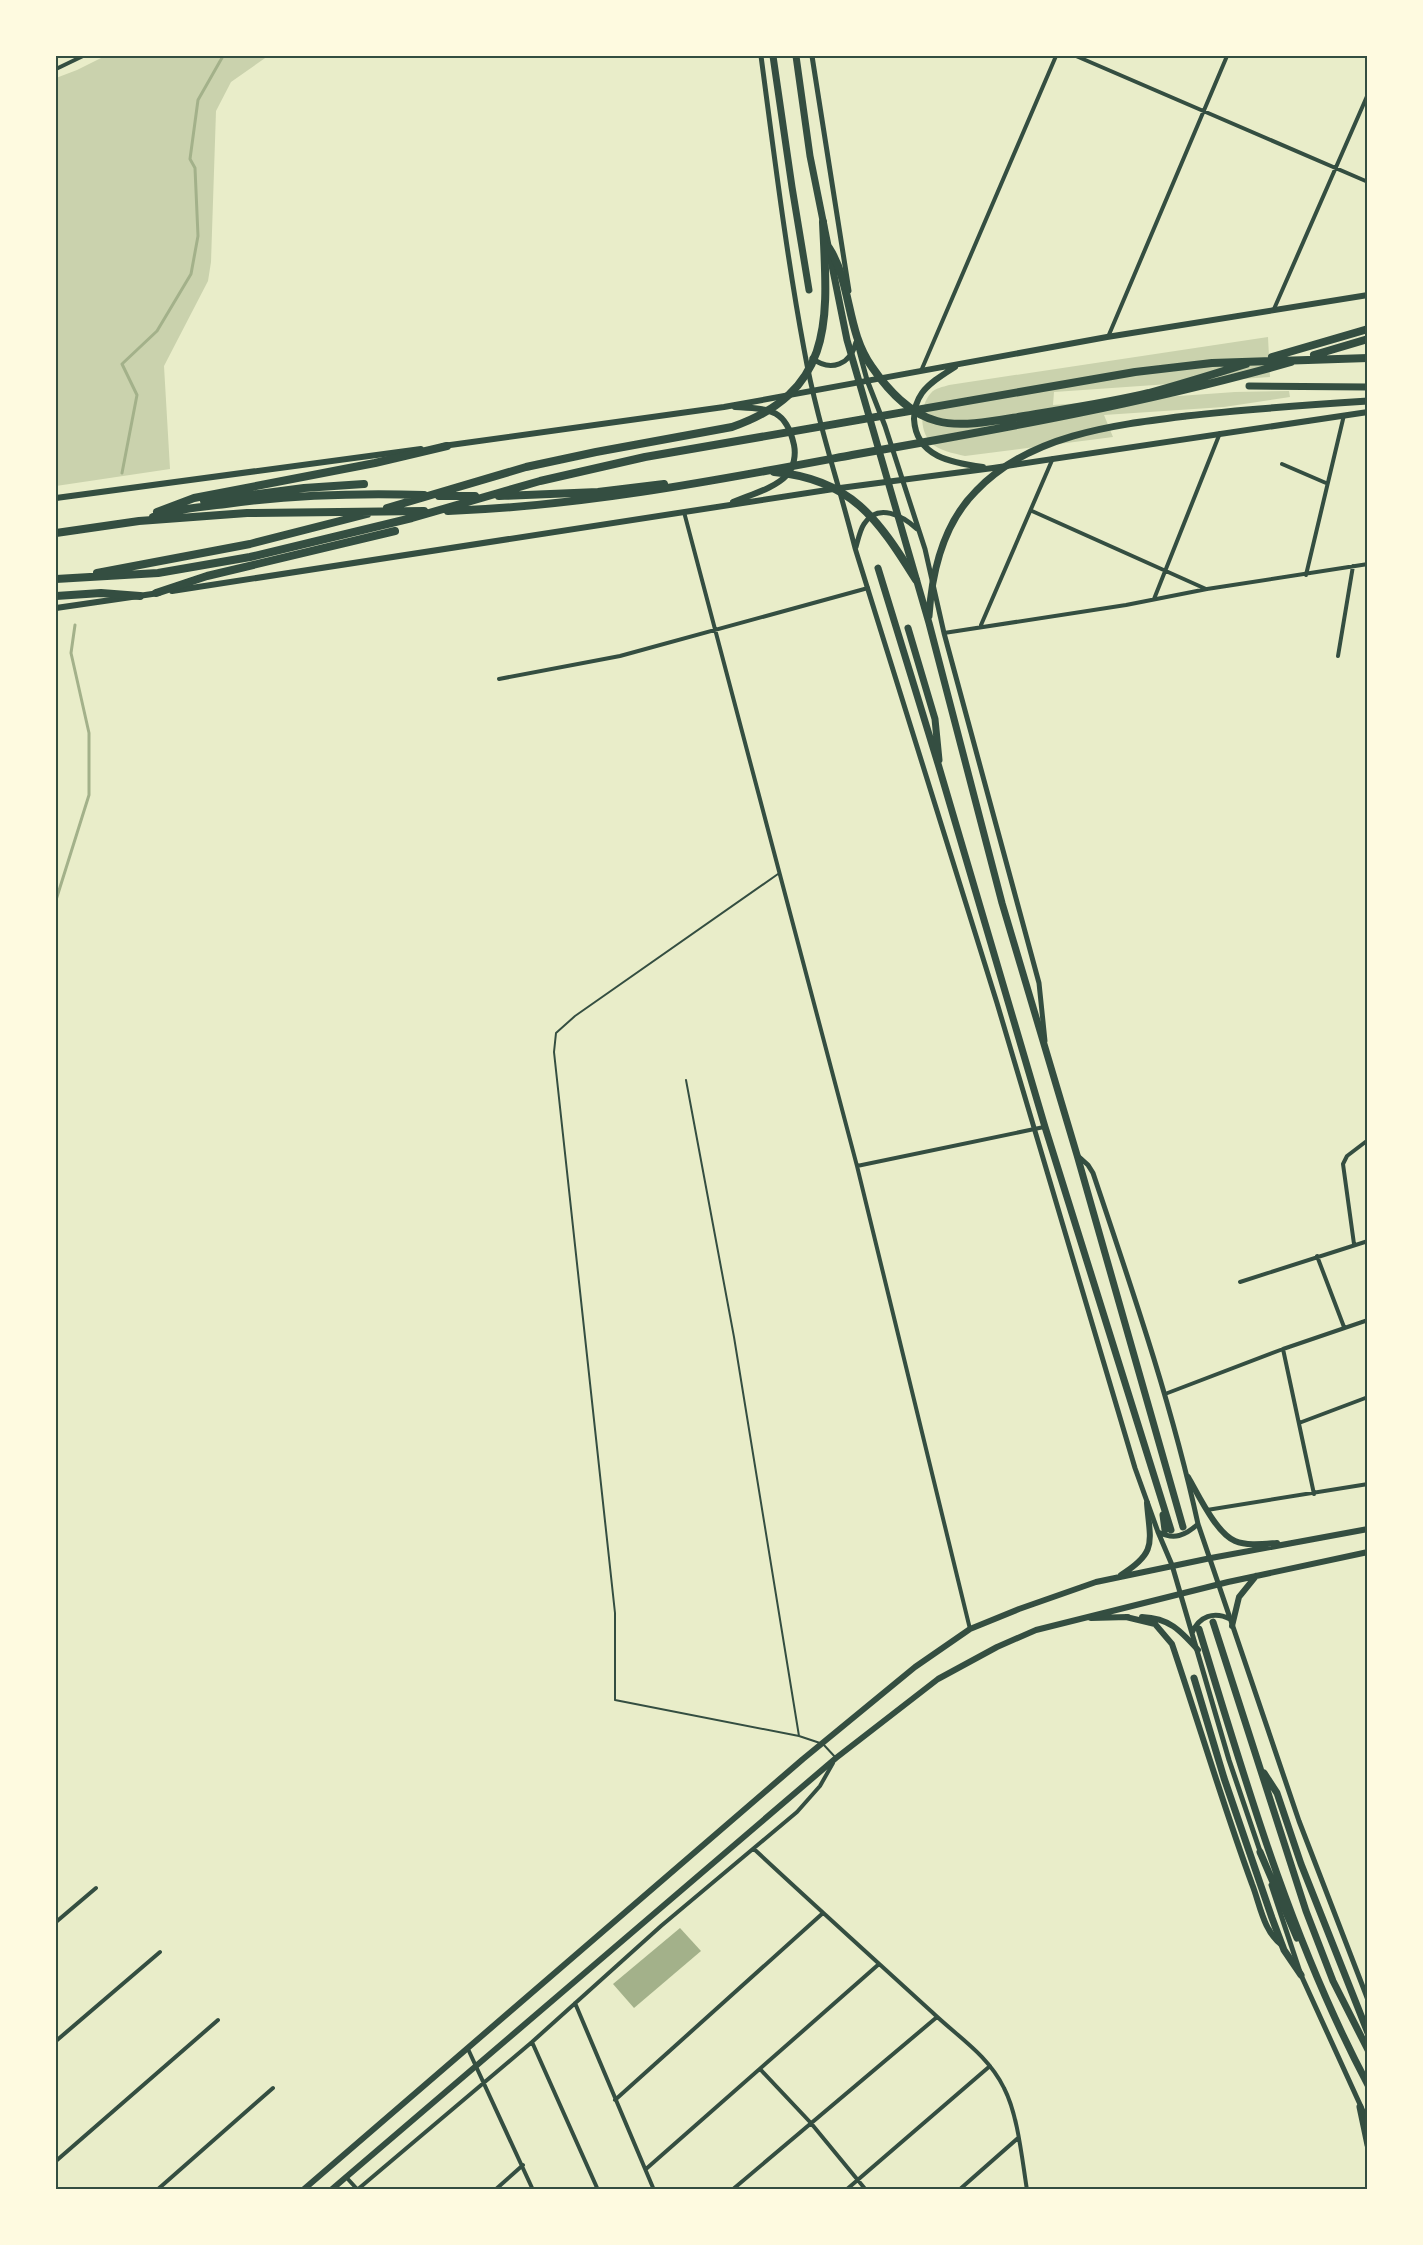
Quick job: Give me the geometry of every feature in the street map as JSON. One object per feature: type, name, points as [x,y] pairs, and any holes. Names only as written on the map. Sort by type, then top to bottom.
[{"type":"highway","points":[[773,56],[809,290]]},
{"type":"highway","points":[[796,56],[803,115],[847,340],[929,623],[1002,903],[1077,1155],[1183,1527]]},
{"type":"highway","points":[[58,579],[250,543],[351,519],[526,467],[732,427],[752,420],[784,398],[798,384],[814,361],[819,348],[825,312],[823,222]]},
{"type":"highway","points":[[829,248],[839,268],[855,334],[870,365],[899,398],[920,413],[938,421],[1000,420],[1148,393],[1368,329]]},
{"type":"highway","points":[[56,533],[139,521],[282,511],[476,510],[645,493],[1026,425],[1174,394],[1368,339]]},
{"type":"highway","points":[[58,579],[158,573],[250,557],[401,521],[594,468],[851,420],[1178,366],[1294,359],[1368,358]]},
{"type":"highway","points":[[1249,386],[1368,387]]},
{"type":"highway","points":[[929,623],[937,559],[946,534],[975,491],[1005,466],[1045,446],[1106,428],[1253,409],[1368,401]]},
{"type":"highway","points":[[139,521],[167,506],[194,498],[375,463],[447,446]]},
{"type":"highway","points":[[173,510],[272,498],[370,493],[465,496],[598,492],[733,474],[768,472],[808,478],[848,496],[880,525],[916,580]]},
{"type":"highway","points":[[139,521],[190,504],[267,491],[364,484]]},
{"type":"highway","points":[[156,593],[207,576],[395,531]]},
{"type":"highway","points":[[878,569],[1045,1127],[1160,1498],[1164,1530]]},
{"type":"highway","points":[[57,595],[140,596]]},
{"type":"highway","points":[[908,628],[937,728],[939,767]]},
{"type":"highway","points":[[1213,1622],[1306,1911],[1334,1981],[1368,2050]]},
{"type":"highway","points":[[1199,1629],[1234,1745],[1307,1955]]},
{"type":"highway","points":[[1194,1678],[1224,1778],[1282,1945],[1301,1975]]},
{"type":"highway","points":[[1259,1766],[1277,1793],[1308,1884],[1368,2033]]},
{"type":"highway","points":[[1260,1852],[1289,1923],[1307,1955],[1368,2085]]},
{"type":"highway","points":[[1360,2107],[1368,2145]]},
{"type":"main road","points":[[56,497],[447,446],[723,406],[1107,337],[1368,295]]},
{"type":"main road","points":[[958,365],[923,392],[914,413],[915,428],[921,444],[926,449],[963,464],[993,468]]},
{"type":"main road","points":[[723,406],[760,408],[778,415],[787,422],[792,432],[795,451],[793,465],[784,478],[724,506]]},
{"type":"main road","points":[[140,596],[840,488],[993,468],[1368,412]]},
{"type":"main road","points":[[56,608],[102,597]]},
{"type":"main road","points":[[1188,1477],[1218,1527],[1232,1540],[1257,1544],[1301,1542]]},
{"type":"main road","points":[[1117,1577],[1139,1564],[1148,1552],[1150,1538],[1147,1503]]},
{"type":"main road","points":[[303,2190],[823,1744],[915,1667],[970,1629],[1056,1596],[1117,1577],[1368,1529]]},
{"type":"main road","points":[[331,2190],[836,1758],[938,1679],[997,1647],[1036,1630],[1180,1593],[1368,1552]]},
{"type":"main road","points":[[1231,1622],[1239,1597],[1256,1576]]},
{"type":"main road","points":[[1126,1617],[1155,1624],[1172,1644],[1227,1818],[1260,1910],[1274,1939],[1282,1945]]},
{"type":"main road","points":[[1076,1619],[1158,1617],[1180,1630],[1197,1650]]},
{"type":"street","points":[[56,69],[83,56]]},
{"type":"street","points":[[761,56],[804,351],[826,446],[840,488],[855,548],[997,1003],[1147,1503],[1169,1537],[1188,1533],[1198,1524]]},
{"type":"street","points":[[812,56],[856,340],[867,380],[885,426],[931,572],[944,633],[1039,983],[1047,1057]]},
{"type":"street","points":[[921,371],[1056,56]]},
{"type":"street","points":[[1076,56],[1368,182]]},
{"type":"street","points":[[1107,337],[1227,56]]},
{"type":"street","points":[[1274,309],[1368,94]]},
{"type":"street","points":[[804,351],[824,366],[836,366],[850,358],[856,340]]},
{"type":"street","points":[[1306,574],[1344,415]]},
{"type":"street","points":[[1153,600],[1220,433]]},
{"type":"street","points":[[981,626],[1053,458]]},
{"type":"street","points":[[1282,464],[1326,483]]},
{"type":"street","points":[[1032,511],[1207,589]]},
{"type":"street","points":[[684,512],[713,630],[780,872],[857,1166],[970,1629]]},
{"type":"street","points":[[855,548],[864,524],[872,517],[882,513],[894,513],[907,519],[919,530]]},
{"type":"street","points":[[944,633],[1368,564]]},
{"type":"street","points":[[1338,656],[1353,566]]},
{"type":"street","points":[[499,679],[620,656],[868,588]]},
{"type":"street","points":[[857,1166],[1045,1127]]},
{"type":"street","points":[[1354,1244],[1343,1164],[1347,1156],[1368,1140]]},
{"type":"street","points":[[1077,1155],[1093,1173],[1165,1394],[1188,1477],[1198,1524],[1299,1821],[1368,2000]]},
{"type":"street","points":[[1240,1282],[1368,1241]]},
{"type":"street","points":[[1317,1256],[1344,1327]]},
{"type":"street","points":[[1165,1394],[1283,1348],[1368,1320]]},
{"type":"street","points":[[1283,1348],[1314,1494]]},
{"type":"street","points":[[1299,1423],[1368,1397]]},
{"type":"street","points":[[1208,1510],[1368,1484]]},
{"type":"street","points":[[1164,1530],[1228,1760],[1301,1975],[1368,2122]]},
{"type":"street","points":[[1192,1633],[1200,1620],[1207,1616],[1223,1615],[1231,1622]]},
{"type":"street","points":[[346,2176],[357,2189],[532,2042],[661,1926],[806,1803],[820,1786],[836,1758]]},
{"type":"street","points":[[754,1849],[937,2017],[980,2053],[1005,2090],[1019,2138],[1027,2190]]},
{"type":"street","points":[[56,1922],[96,1888]]},
{"type":"street","points":[[615,2100],[823,1913]]},
{"type":"street","points":[[56,2041],[160,1952]]},
{"type":"street","points":[[646,2169],[880,1963]]},
{"type":"street","points":[[575,2003],[654,2190]]},
{"type":"street","points":[[732,2190],[937,2017]]},
{"type":"street","points":[[56,2161],[218,2020]]},
{"type":"street","points":[[532,2042],[598,2190]]},
{"type":"street","points":[[468,2049],[533,2190]]},
{"type":"street","points":[[846,2190],[990,2066]]},
{"type":"street","points":[[760,2069],[810,2122],[866,2190]]},
{"type":"street","points":[[157,2190],[273,2088]]},
{"type":"street","points":[[959,2190],[1019,2138]]},
{"type":"street","points":[[495,2190],[523,2165]]},
{"type":"lane","points":[[780,872],[575,1016],[556,1033],[553,1043],[615,1613],[615,1700],[799,1736],[823,1744],[836,1758]]},
{"type":"lane","points":[[686,1080],[734,1337],[799,1736]]},
{"type":"shaded area","points":[[105,56],[268,56],[231,82],[216,111],[211,262],[208,281],[164,366],[170,469],[56,486],[56,78]]},
{"type":"shaded area","points":[[1268,337],[1270,377],[1054,392],[1053,405],[1235,392],[1289,391],[1290,397],[1224,407],[1104,415],[1113,437],[965,456],[938,448],[930,442],[924,431],[922,417],[927,398],[935,390],[949,385]]},
{"type":"shaded area","points":[[680,1928],[701,1951],[634,2008],[613,1984]]},
{"type":"waterway","points":[[122,473],[137,395],[122,364],[157,331],[191,274],[198,236],[195,168],[190,159],[198,100],[223,56]]},
{"type":"waterway","points":[[56,900],[89,795],[89,733],[71,653],[75,625]]}]
